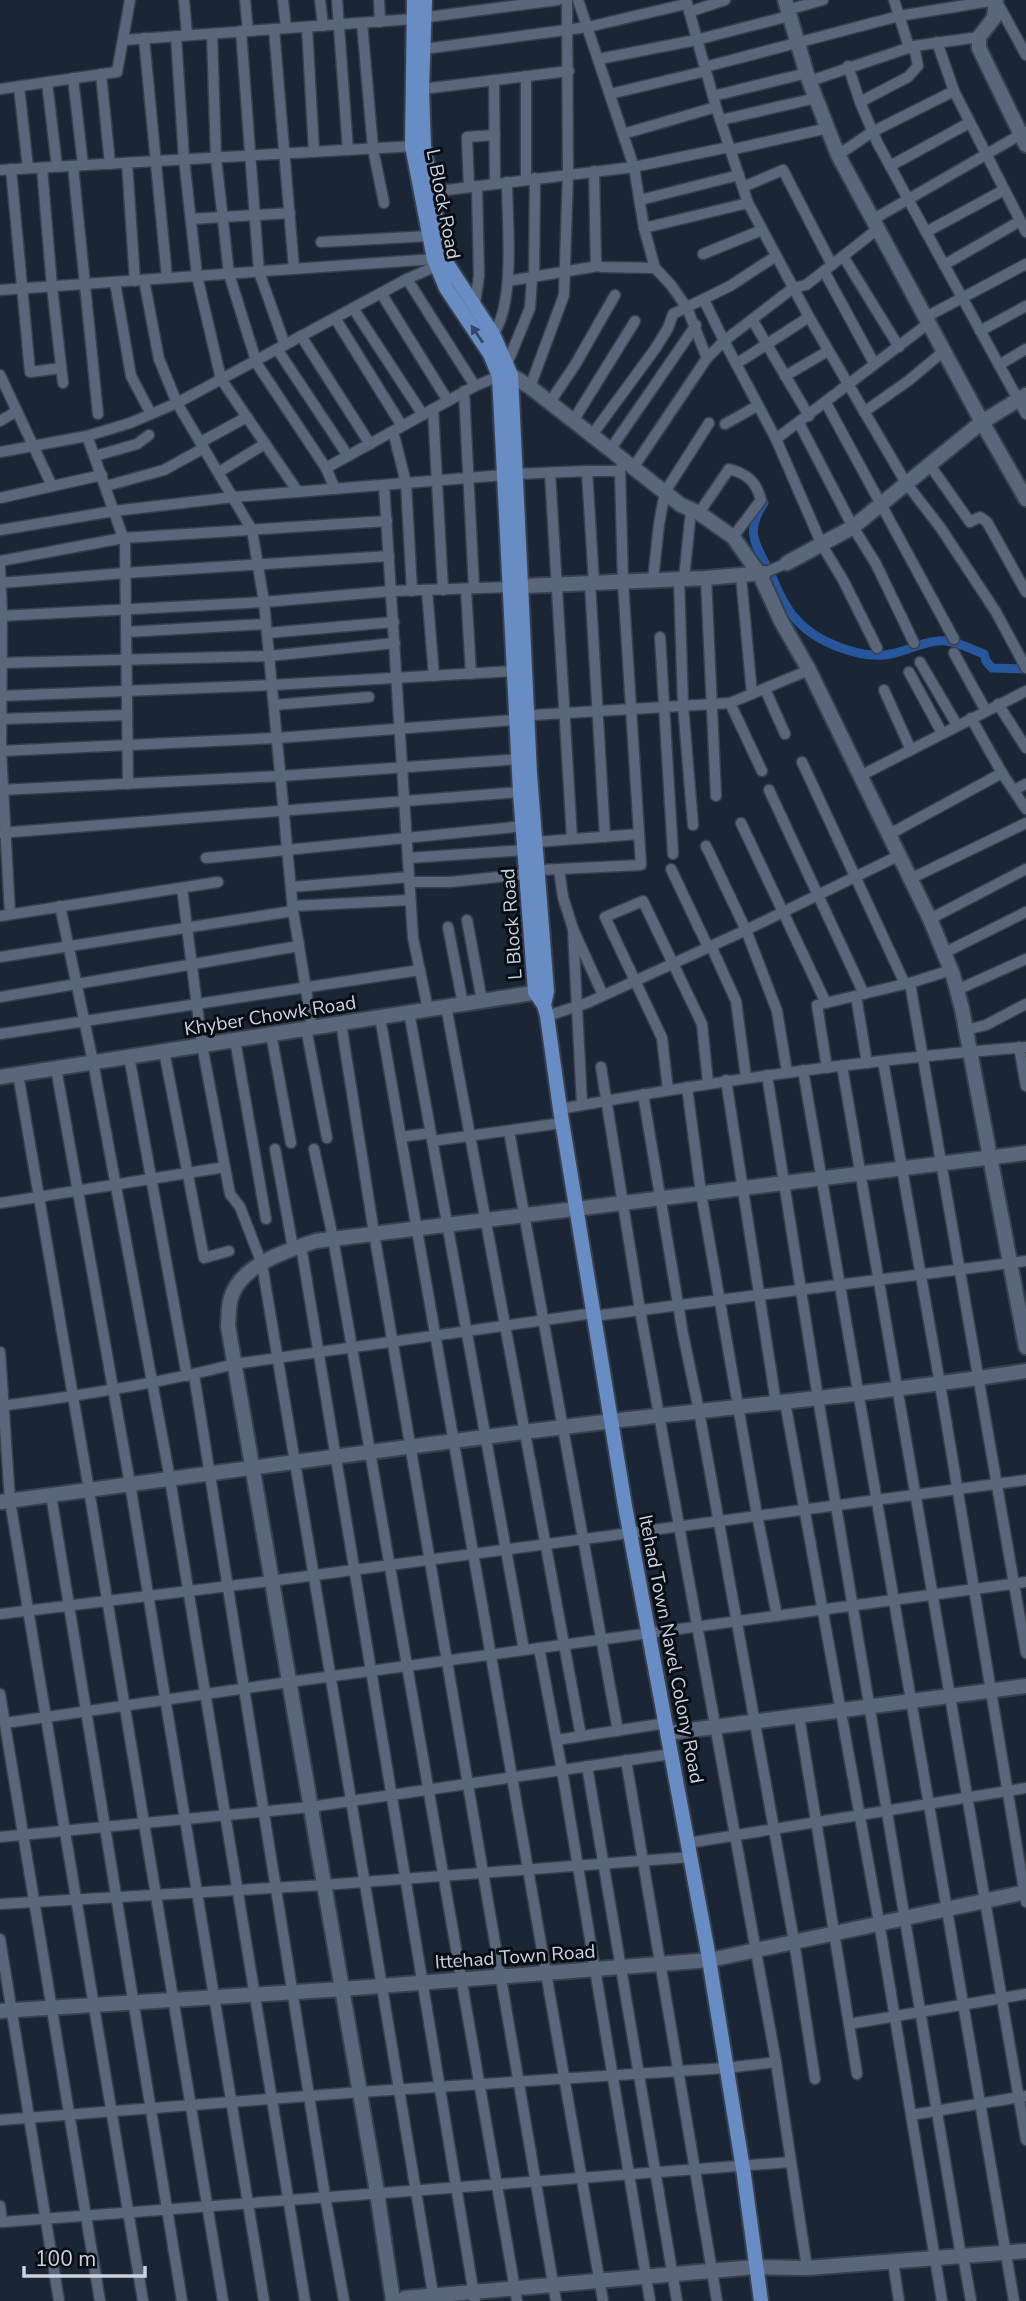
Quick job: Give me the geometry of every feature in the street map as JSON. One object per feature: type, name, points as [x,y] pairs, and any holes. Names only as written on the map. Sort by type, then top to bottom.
[{"type":"main road","name":"L Block Road","points":[[414,0],[424,49],[418,146],[430,192],[438,263]]},
{"type":"main road","name":"L Block Road","points":[[425,0],[418,19],[418,146],[429,236],[438,263],[490,354],[506,371]]},
{"type":"main road","name":"L Block Road","points":[[452,284],[475,303],[494,334],[506,371],[510,475],[517,521],[514,671],[522,718],[520,792],[524,826],[531,846]]},
{"type":"main road","name":"L Block Road","points":[[517,587],[522,718],[543,1001]]},
{"type":"main road","name":"Itehad Town Navel Colony Road","points":[[543,1001],[630,1533],[710,1960],[743,2166],[761,2301]]},
{"type":"street","points":[[0,89],[117,72],[130,0]]},
{"type":"street","points":[[184,0],[184,159],[197,276],[221,379],[298,492]]},
{"type":"street","points":[[245,0],[250,156],[259,272],[281,347],[348,456]]},
{"type":"street","points":[[283,0],[286,28]]},
{"type":"street","points":[[320,0],[323,26]]},
{"type":"street","points":[[337,0],[348,150]]},
{"type":"street","points":[[379,0],[380,22]]},
{"type":"street","points":[[124,40],[418,19],[558,0]]},
{"type":"street","points":[[530,387],[564,296],[568,173],[567,0]]},
{"type":"street","points":[[578,0],[634,167],[654,268],[671,285],[687,308],[707,358]]},
{"type":"street","points":[[424,49],[588,27],[687,5],[725,0]]},
{"type":"street","points":[[599,59],[696,40],[787,8],[823,0]]},
{"type":"street","points":[[860,102],[908,77],[918,66],[894,0]]},
{"type":"street","points":[[610,94],[899,16],[996,0]]},
{"type":"street","points":[[291,887],[409,879],[450,882],[532,872],[641,865],[623,582],[625,466],[707,358],[724,341],[793,288],[806,285],[844,256],[876,224],[908,199],[985,155],[1024,137],[979,48],[979,37],[993,18],[996,0]]},
{"type":"street","points":[[996,0],[1026,55]]},
{"type":"street","points":[[687,5],[716,107],[748,203],[828,351],[906,483],[940,527],[996,612],[1026,668]]},
{"type":"street","points":[[787,8],[808,77],[838,155],[1026,499]]},
{"type":"street","points":[[362,23],[373,149],[384,202]]},
{"type":"street","points":[[307,27],[314,152]]},
{"type":"street","points":[[274,29],[294,269]]},
{"type":"street","points":[[212,34],[216,158],[229,274],[257,365],[326,468],[335,489]]},
{"type":"street","points":[[713,96],[808,77],[911,46],[979,37]]},
{"type":"street","points":[[144,38],[167,278]]},
{"type":"street","points":[[937,42],[954,91],[1026,232]]},
{"type":"street","points":[[848,66],[860,102],[890,166],[999,365],[1022,398],[1026,414]]},
{"type":"street","points":[[422,89],[569,71]]},
{"type":"street","points":[[101,74],[110,164]]},
{"type":"street","points":[[326,468],[464,391],[506,371],[530,307],[533,277],[526,76]]},
{"type":"street","points":[[73,78],[83,284],[98,414]]},
{"type":"street","points":[[494,80],[495,183]]},
{"type":"street","points":[[47,82],[57,167]]},
{"type":"street","points":[[19,87],[28,168]]},
{"type":"street","points":[[838,155],[873,132],[954,91]]},
{"type":"street","points":[[721,120],[816,98]]},
{"type":"street","points":[[623,134],[716,107]]},
{"type":"street","points":[[890,166],[970,123]]},
{"type":"street","points":[[430,192],[634,167],[828,128]]},
{"type":"street","points":[[475,303],[479,276],[467,137],[495,135]]},
{"type":"street","points":[[61,368],[30,372],[22,289],[5,170],[418,146]]},
{"type":"street","points":[[127,163],[140,280],[159,359],[177,403],[252,530],[264,601],[293,908],[327,1138]]},
{"type":"street","points":[[42,167],[51,287],[63,383]]},
{"type":"street","points":[[743,187],[783,170],[874,363]]},
{"type":"street","points":[[594,171],[598,266]]},
{"type":"street","points":[[640,200],[739,175]]},
{"type":"street","points":[[494,334],[500,325],[508,281],[507,182]]},
{"type":"street","points":[[926,232],[1004,190]]},
{"type":"street","points":[[644,228],[748,203]]},
{"type":"street","points":[[191,219],[289,213]]},
{"type":"street","points":[[943,265],[1020,221]]},
{"type":"street","points":[[703,254],[762,230]]},
{"type":"street","points":[[321,242],[429,236]]},
{"type":"street","points":[[592,435],[655,349],[668,328],[672,315],[730,286],[776,256]]},
{"type":"street","points":[[844,256],[899,347]]},
{"type":"street","points":[[0,290],[294,269],[438,263]]},
{"type":"street","points":[[0,452],[32,444],[88,436],[130,424],[177,403],[438,263]]},
{"type":"street","points":[[776,439],[826,403],[874,363],[899,347],[927,320],[1026,264]]},
{"type":"street","points":[[508,281],[598,266],[654,268]]},
{"type":"street","points":[[407,279],[475,386]]},
{"type":"street","points":[[115,282],[131,376],[151,414]]},
{"type":"street","points":[[381,293],[448,401]]},
{"type":"street","points":[[550,402],[575,365],[615,295]]},
{"type":"street","points":[[704,299],[776,439],[822,545],[877,648]]},
{"type":"street","points":[[980,331],[1026,306]]},
{"type":"street","points":[[354,308],[423,415]]},
{"type":"street","points":[[736,364],[809,317]]},
{"type":"street","points":[[335,318],[398,428],[406,483],[412,591]]},
{"type":"street","points":[[573,421],[635,321]]},
{"type":"street","points":[[753,321],[809,416]]},
{"type":"street","points":[[610,450],[696,326]]},
{"type":"street","points":[[301,336],[370,444]]},
{"type":"street","points":[[999,365],[1026,349]]},
{"type":"street","points":[[785,376],[828,351]]},
{"type":"street","points":[[864,412],[944,351]]},
{"type":"street","points":[[506,371],[592,435],[625,466],[733,537],[762,574],[781,621],[809,670],[930,919],[951,970],[970,1050],[1026,1347]]},
{"type":"street","points":[[1,380],[51,486]]},
{"type":"street","points":[[464,391],[471,674]]},
{"type":"street","points":[[1,616],[428,590],[706,579],[762,574],[853,527],[982,422],[1022,398]]},
{"type":"street","points":[[826,403],[954,639]]},
{"type":"street","points":[[725,424],[757,406]]},
{"type":"street","points":[[433,409],[443,590]]},
{"type":"street","points":[[0,421],[17,411]]},
{"type":"street","points":[[106,486],[164,470],[247,417]]},
{"type":"street","points":[[653,580],[665,492],[709,423]]},
{"type":"street","points":[[799,423],[853,527],[876,564],[914,643]]},
{"type":"street","points":[[95,456],[137,444],[149,435]]},
{"type":"street","points":[[88,436],[123,538],[128,784]]},
{"type":"street","points":[[219,472],[265,444]]},
{"type":"street","points":[[929,464],[970,522],[980,517],[987,522],[1026,592]]},
{"type":"street","points":[[0,530],[114,511],[234,498],[625,466]]},
{"type":"street","points":[[693,825],[684,705],[681,579],[695,512],[729,469],[744,473],[757,487],[761,500],[733,537]]},
{"type":"street","points":[[587,471],[605,837]]},
{"type":"street","points":[[550,473],[572,838]]},
{"type":"street","points":[[0,498],[102,475]]},
{"type":"street","points":[[384,485],[413,938],[428,1009]]},
{"type":"street","points":[[0,561],[123,538],[387,521]]},
{"type":"street","points":[[0,583],[389,556]]},
{"type":"street","points":[[0,566],[5,915],[218,882]]},
{"type":"street","points":[[741,576],[752,694]]},
{"type":"street","points":[[706,579],[716,796]]},
{"type":"street","points":[[428,590],[434,676]]},
{"type":"street","points":[[126,632],[266,629],[394,622]]},
{"type":"street","points":[[660,637],[673,854]]},
{"type":"street","points":[[1,663],[269,656],[395,643]]},
{"type":"street","points":[[954,653],[986,710]]},
{"type":"street","points":[[920,662],[957,725]]},
{"type":"street","points":[[1,751],[277,738],[563,713],[730,703],[809,670]]},
{"type":"street","points":[[1,696],[272,685],[514,671]]},
{"type":"street","points":[[909,672],[942,733]]},
{"type":"street","points":[[765,689],[785,734]]},
{"type":"street","points":[[884,690],[911,750]]},
{"type":"street","points":[[860,776],[1026,691]]},
{"type":"street","points":[[274,705],[369,697]]},
{"type":"street","points":[[730,703],[762,771]]},
{"type":"street","points":[[998,704],[1026,748]]},
{"type":"street","points":[[1,719],[127,715]]},
{"type":"street","points":[[971,718],[1026,809]]},
{"type":"street","points":[[2,790],[281,776],[519,759]]},
{"type":"street","points":[[802,762],[908,984],[924,1056],[1026,1653]]},
{"type":"street","points":[[888,835],[1002,773]]},
{"type":"street","points":[[1014,790],[1026,784]]},
{"type":"street","points":[[769,790],[818,895],[860,995],[867,1063]]},
{"type":"street","points":[[3,833],[520,792]]},
{"type":"street","points":[[741,822],[826,1003]]},
{"type":"street","points":[[910,879],[1026,823]]},
{"type":"street","points":[[206,858],[524,826]]},
{"type":"street","points":[[408,858],[531,846],[572,838],[639,834]]},
{"type":"street","points":[[706,846],[746,930],[777,1011],[787,1072]]},
{"type":"street","points":[[543,1001],[578,1006],[746,930],[898,856]]},
{"type":"street","points":[[671,869],[736,1001],[746,1077]]},
{"type":"street","points":[[930,919],[1026,869]]},
{"type":"street","points":[[559,870],[563,897],[573,929],[603,995]]},
{"type":"street","points":[[182,888],[202,1045],[230,1194],[240,1207],[262,1264],[433,2298]]},
{"type":"street","points":[[0,957],[188,928],[293,908],[410,900]]},
{"type":"street","points":[[668,1090],[662,1038],[605,917],[643,901],[702,1024],[708,1083]]},
{"type":"street","points":[[60,906],[93,1062],[170,1479],[305,2301]]},
{"type":"street","points":[[944,953],[1026,912]]},
{"type":"street","points":[[467,920],[482,1000]]},
{"type":"street","points":[[449,927],[463,1004]]},
{"type":"street","points":[[573,929],[582,1105]]},
{"type":"street","points":[[0,997],[299,947]]},
{"type":"street","points":[[957,990],[1026,958]]},
{"type":"street","points":[[0,1034],[420,970]]},
{"type":"street","points":[[827,1068],[817,1005],[908,984],[951,970]]},
{"type":"street","name":"Khyber Chowk Road","points":[[0,1077],[482,1000],[543,1001]]},
{"type":"street","points":[[966,1030],[986,1025],[1026,1004]]},
{"type":"street","points":[[446,1006],[581,1737]]},
{"type":"street","points":[[409,1012],[524,1650]]},
{"type":"street","points":[[380,1017],[603,2301]]},
{"type":"street","points":[[341,1023],[392,1341],[556,2301]]},
{"type":"street","points":[[271,1034],[291,1143]]},
{"type":"street","points":[[235,1040],[266,1219]]},
{"type":"street","points":[[401,1137],[470,1136],[509,1130],[561,1116],[582,1105],[606,1100],[746,1077],[970,1050],[1023,1047],[1026,1086]]},
{"type":"street","points":[[164,1051],[204,1258],[229,1251]]},
{"type":"street","points":[[129,1056],[210,1473],[344,2301]]},
{"type":"street","points":[[883,1061],[1025,1896]]},
{"type":"street","points":[[842,1066],[985,1901],[1022,2096],[1026,2140]]},
{"type":"street","points":[[601,1067],[640,1310],[776,2062],[807,2268]]},
{"type":"street","points":[[55,1068],[130,1484],[264,2301]]},
{"type":"street","points":[[803,1070],[1014,2301]]},
{"type":"street","points":[[18,1074],[223,2301]]},
{"type":"street","points":[[768,1075],[852,1605],[936,2110],[971,2301]]},
{"type":"street","points":[[726,1080],[759,1295],[804,1509],[841,1710],[942,2301]]},
{"type":"street","points":[[687,1087],[701,1192],[757,1516],[778,1616]]},
{"type":"street","points":[[643,1094],[794,1941],[815,2078]]},
{"type":"street","points":[[509,1130],[618,1731]]},
{"type":"street","points":[[314,1149],[333,1238],[516,2295]]},
{"type":"street","points":[[275,1150],[318,1352],[474,2297]]},
{"type":"street","points":[[393,2301],[377,2192],[228,1326],[231,1298],[238,1283],[279,1253],[333,1238],[1026,1153]]},
{"type":"street","points":[[0,1203],[225,1167]]},
{"type":"street","points":[[2,1406],[153,1383],[234,1364],[436,1334],[1026,1261]]},
{"type":"street","points":[[0,1352],[5,1502],[28,1610],[143,2301]]},
{"type":"street","points":[[5,1502],[454,1441],[940,1384],[1026,1371]]},
{"type":"street","points":[[0,1614],[271,1581],[1026,1480]]},
{"type":"street","points":[[51,1495],[182,2301]]},
{"type":"street","points":[[5,1723],[1026,1582]]},
{"type":"street","points":[[540,1648],[650,2301]]},
{"type":"street","points":[[557,1740],[618,1731],[715,1727],[1026,1686]]},
{"type":"street","points":[[0,1694],[100,2301]]},
{"type":"street","points":[[799,1716],[857,2074]]},
{"type":"street","points":[[0,1837],[310,1807],[671,1754]]},
{"type":"street","points":[[626,1760],[717,2301]]},
{"type":"street","points":[[587,1766],[677,2301]]},
{"type":"street","points":[[0,1904],[324,1885],[643,1860],[689,1850],[734,1835],[1026,1788]]},
{"type":"street","name":"Ittehad Town Road","points":[[6,2010],[342,1989],[710,1960],[879,1922],[1025,1896]]},
{"type":"street","points":[[0,1939],[6,2010],[29,2118],[59,2301]]},
{"type":"street","points":[[849,2024],[1026,1994]]},
{"type":"street","points":[[0,2120],[360,2092],[726,2068],[776,2062]]},
{"type":"street","points":[[911,2115],[1022,2096]]},
{"type":"street","points":[[0,2206],[2,2222],[791,2162]]},
{"type":"street","points":[[402,2301],[405,2298],[516,2295],[553,2285],[755,2267],[807,2268],[1026,2250]]},
{"type":"street","points":[[893,2262],[899,2301]]},
{"type":"waterway","points":[[764,503],[753,531],[756,546],[787,607],[814,635],[853,652],[879,655],[897,653],[932,642],[949,641],[984,654],[992,668],[1026,669]]}]
